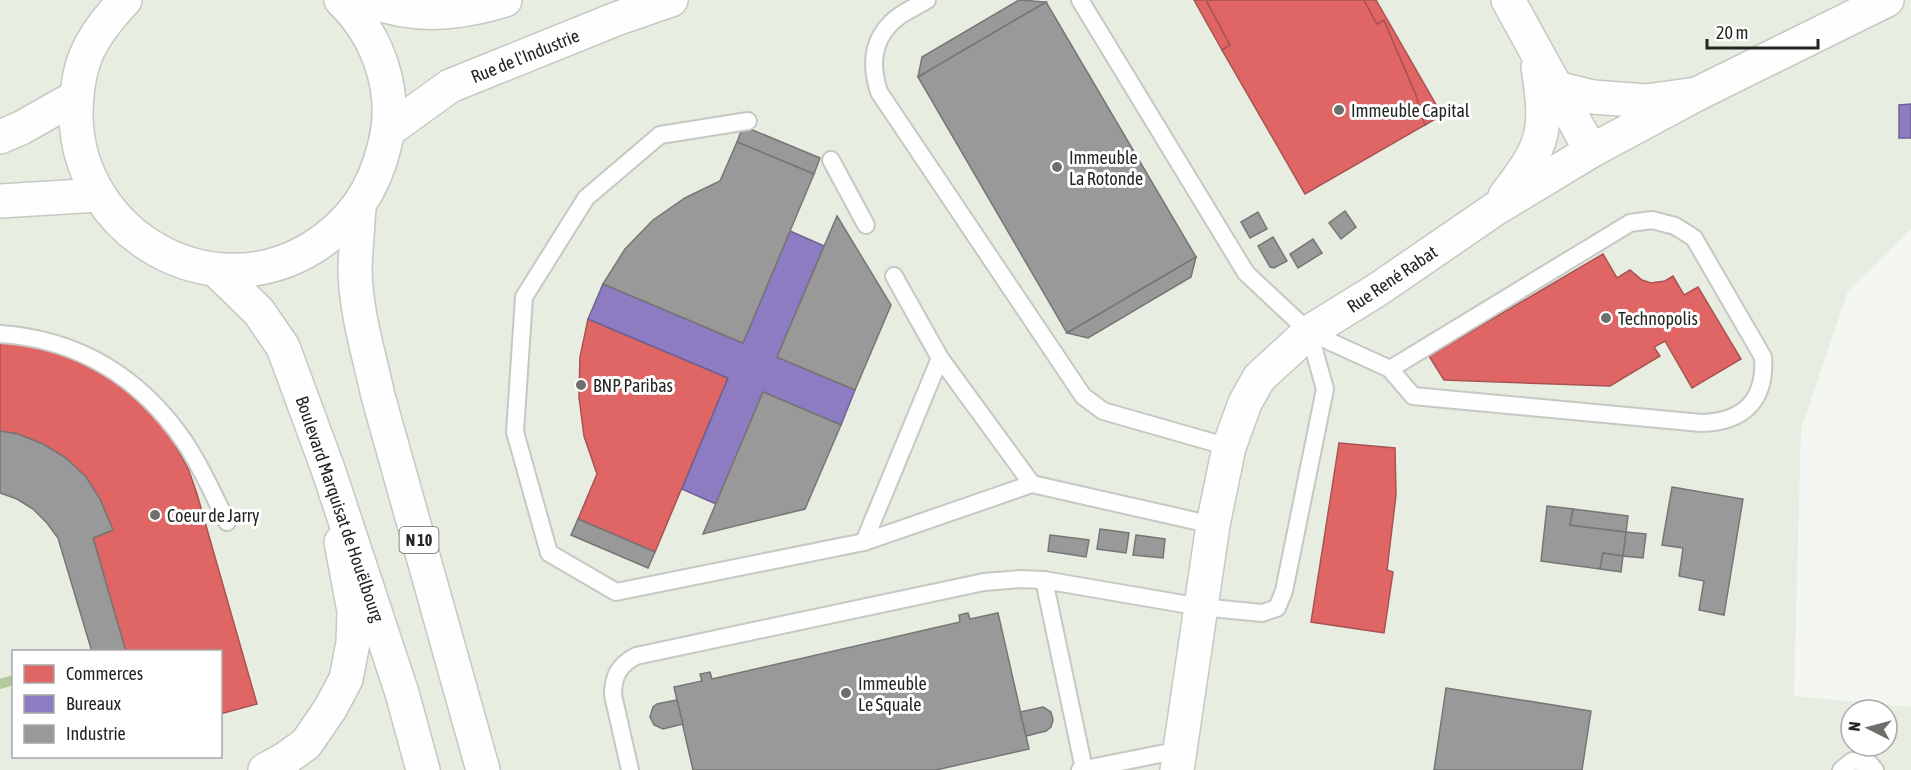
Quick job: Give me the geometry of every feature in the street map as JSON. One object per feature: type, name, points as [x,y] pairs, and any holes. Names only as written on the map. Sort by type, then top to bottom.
[{"type":"main road","points":[[114,7],[86,56],[76,97],[77,138],[89,178],[110,210],[140,241],[176,261],[216,270],[257,269],[296,257],[331,236],[359,206],[379,170],[389,130],[388,88],[376,49],[355,14],[341,0]]},
{"type":"main road","points":[[366,0],[403,11],[431,13],[472,10],[505,0]]},
{"type":"main road","name":"Rue de l'Industrie","points":[[389,130],[450,86],[616,19],[670,0]]},
{"type":"main road","points":[[1508,0],[1591,151]]},
{"type":"main road","name":"Rue René Rabat","points":[[1178,760],[1214,525],[1229,447],[1245,403],[1259,378],[1309,332],[1377,290],[1495,208],[1591,151],[1697,94],[1887,0]]},
{"type":"main road","points":[[1495,208],[1523,172],[1539,146],[1544,124],[1543,100],[1535,50]]},
{"type":"main road","points":[[1556,88],[1593,98],[1646,101],[1697,94]]},
{"type":"main road","points":[[0,137],[21,128],[76,97]]},
{"type":"main road","points":[[0,201],[99,195]]},
{"type":"main road","name":"N 10","points":[[359,206],[355,268],[359,309],[366,343],[378,396],[483,770]]},
{"type":"main road","name":"Boulevard Marquisat de Houëlbourg","points":[[216,270],[259,312],[283,347],[328,469],[402,693],[423,770]]},
{"type":"main road","points":[[265,770],[306,744],[330,709],[346,679],[353,643],[354,611],[328,469]]},
{"type":"lane","points":[[927,0],[892,22],[877,42],[873,59],[874,76],[879,92],[1083,396],[1103,411],[1229,447]]},
{"type":"lane","points":[[1080,0],[1245,273],[1309,332],[1390,369],[1413,396],[1719,423],[1736,417],[1750,407],[1759,392],[1764,374],[1763,357],[1694,238],[1675,226],[1652,220],[1630,223],[1390,369]]},
{"type":"lane","points":[[748,121],[660,135],[586,198],[524,297],[515,432],[549,553],[616,592],[864,542],[1032,483],[1214,525]]},
{"type":"lane","points":[[831,160],[866,225]]},
{"type":"lane","points":[[894,276],[940,358],[1032,483]]},
{"type":"lane","points":[[630,770],[613,695],[613,683],[617,672],[626,662],[636,656],[984,582],[1020,579],[1044,580],[1201,607],[1262,613],[1277,608],[1284,591],[1325,389],[1309,332]]},
{"type":"lane","points":[[0,334],[33,338],[73,349],[90,356],[128,380],[167,418],[184,441],[200,466],[227,522]]},
{"type":"lane","points":[[864,542],[940,358]]},
{"type":"lane","points":[[1044,580],[1082,770],[1178,760]]},
{"type":"lane","points":[[1840,770],[1852,761],[1869,763],[1875,770]]},
{"type":"shaded area","points":[[0,0],[1911,0],[1911,229],[1848,291],[1801,429],[1794,696],[1839,700],[1839,758],[1899,758],[1899,706],[1911,707],[1911,770],[0,770]]},
{"type":"building: Commerces","points":[[1194,0],[1206,0],[1230,45],[1222,50]]},
{"type":"building: Commerces","name":"Immeuble Capital","points":[[1206,0],[1364,0],[1377,24],[1384,20],[1416,95],[1425,125],[1305,194],[1222,50],[1230,45]]},
{"type":"building: Commerces","points":[[1364,0],[1376,0],[1442,115],[1425,125],[1416,95],[1384,20],[1377,24]]},
{"type":"building: Commerces","name":"Technopolis","points":[[1603,254],[1617,278],[1630,270],[1642,280],[1651,283],[1665,281],[1673,276],[1684,295],[1698,287],[1741,359],[1692,388],[1665,341],[1654,347],[1660,356],[1610,386],[1444,380],[1429,356]]},
{"type":"building: Commerces","points":[[588,319],[728,378],[655,552],[578,519],[597,474],[584,436],[579,397],[580,357]]},
{"type":"building: Commerces","name":"Coeur de Jarry","points":[[0,342],[18,342],[61,351],[101,370],[137,396],[166,429],[188,468],[257,704],[222,713],[222,650],[125,650],[93,538],[113,530],[100,499],[86,477],[66,458],[43,444],[18,434],[0,431]]},
{"type":"building: Commerces","points":[[1339,443],[1395,448],[1396,495],[1387,570],[1393,572],[1384,633],[1311,622]]},
{"type":"building: Bureaux","points":[[1911,104],[1911,138],[1899,138],[1899,105]]},
{"type":"building: Bureaux","points":[[790,231],[824,246],[777,357],[855,390],[841,425],[763,392],[716,504],[682,489],[728,378],[588,319],[603,284],[743,343]]},
{"type":"building: Industrie","points":[[1019,0],[1046,2],[918,77],[922,57]]},
{"type":"building: Industrie","name":"Immeuble La Rotonde","points":[[1046,2],[1196,257],[1067,333],[918,77]]},
{"type":"building: Industrie","points":[[743,126],[820,158],[814,174],[737,142]]},
{"type":"building: Industrie","points":[[737,142],[814,174],[743,343],[603,284],[625,249],[653,220],[685,198],[720,181]]},
{"type":"building: Industrie","points":[[1345,211],[1356,227],[1341,239],[1329,223]]},
{"type":"building: Industrie","points":[[1258,212],[1267,229],[1250,238],[1241,222]]},
{"type":"building: Industrie","points":[[837,216],[891,305],[855,390],[777,357]]},
{"type":"building: Industrie","points":[[1273,237],[1287,261],[1274,268],[1270,267],[1258,246]]},
{"type":"building: Industrie","points":[[1313,239],[1322,253],[1298,268],[1290,254]]},
{"type":"building: Industrie","points":[[1196,257],[1191,277],[1088,338],[1067,333]]},
{"type":"building: Industrie","points":[[763,392],[841,425],[805,509],[703,534]]},
{"type":"building: Industrie","points":[[0,431],[18,434],[43,444],[66,458],[86,477],[100,499],[113,530],[93,538],[125,650],[91,650],[58,538],[33,509],[17,499],[0,493]]},
{"type":"building: Industrie","points":[[1672,487],[1743,499],[1724,615],[1699,610],[1704,581],[1679,576],[1683,548],[1662,545]]},
{"type":"building: Industrie","points":[[1547,506],[1573,509],[1570,525],[1626,532],[1623,556],[1603,553],[1600,569],[1541,561]]},
{"type":"building: Industrie","points":[[1573,509],[1628,516],[1626,532],[1570,525]]},
{"type":"building: Industrie","points":[[578,519],[655,552],[648,568],[571,535]]},
{"type":"building: Industrie","points":[[1100,529],[1129,533],[1126,553],[1097,549]]},
{"type":"building: Industrie","points":[[1626,532],[1646,534],[1643,558],[1623,556]]},
{"type":"building: Industrie","points":[[1050,535],[1089,540],[1086,557],[1048,551]]},
{"type":"building: Industrie","points":[[1136,535],[1165,539],[1163,558],[1133,555]]},
{"type":"building: Industrie","points":[[1603,553],[1623,556],[1621,572],[1600,569]]},
{"type":"building: Industrie","name":"Immeuble Le Squale","points":[[968,613],[970,619],[998,613],[1029,749],[936,770],[693,770],[674,687],[702,681],[700,674],[710,672],[712,679],[960,622],[959,615]]},
{"type":"building: Industrie","points":[[1446,688],[1591,711],[1582,770],[1434,770]]},
{"type":"building: Industrie","points":[[677,700],[683,724],[663,729],[654,725],[650,717],[653,707]]},
{"type":"building: Industrie","points":[[1043,707],[1051,712],[1053,720],[1051,727],[1046,731],[1026,736],[1020,712]]},
{"type":"waterway","points":[[0,684],[12,681]]},
{"type":"place","name":"Immeuble Capital","points":[[1339,110]]},
{"type":"place","name":"Immeuble La Rotonde","points":[[1057,167]]},
{"type":"place","name":"Technopolis","points":[[1606,318]]},
{"type":"place","name":"BNP Paribas","points":[[581,385]]},
{"type":"place","name":"Coeur de Jarry","points":[[155,515]]},
{"type":"place","name":"Immeuble Le Squale","points":[[846,693]]}]
